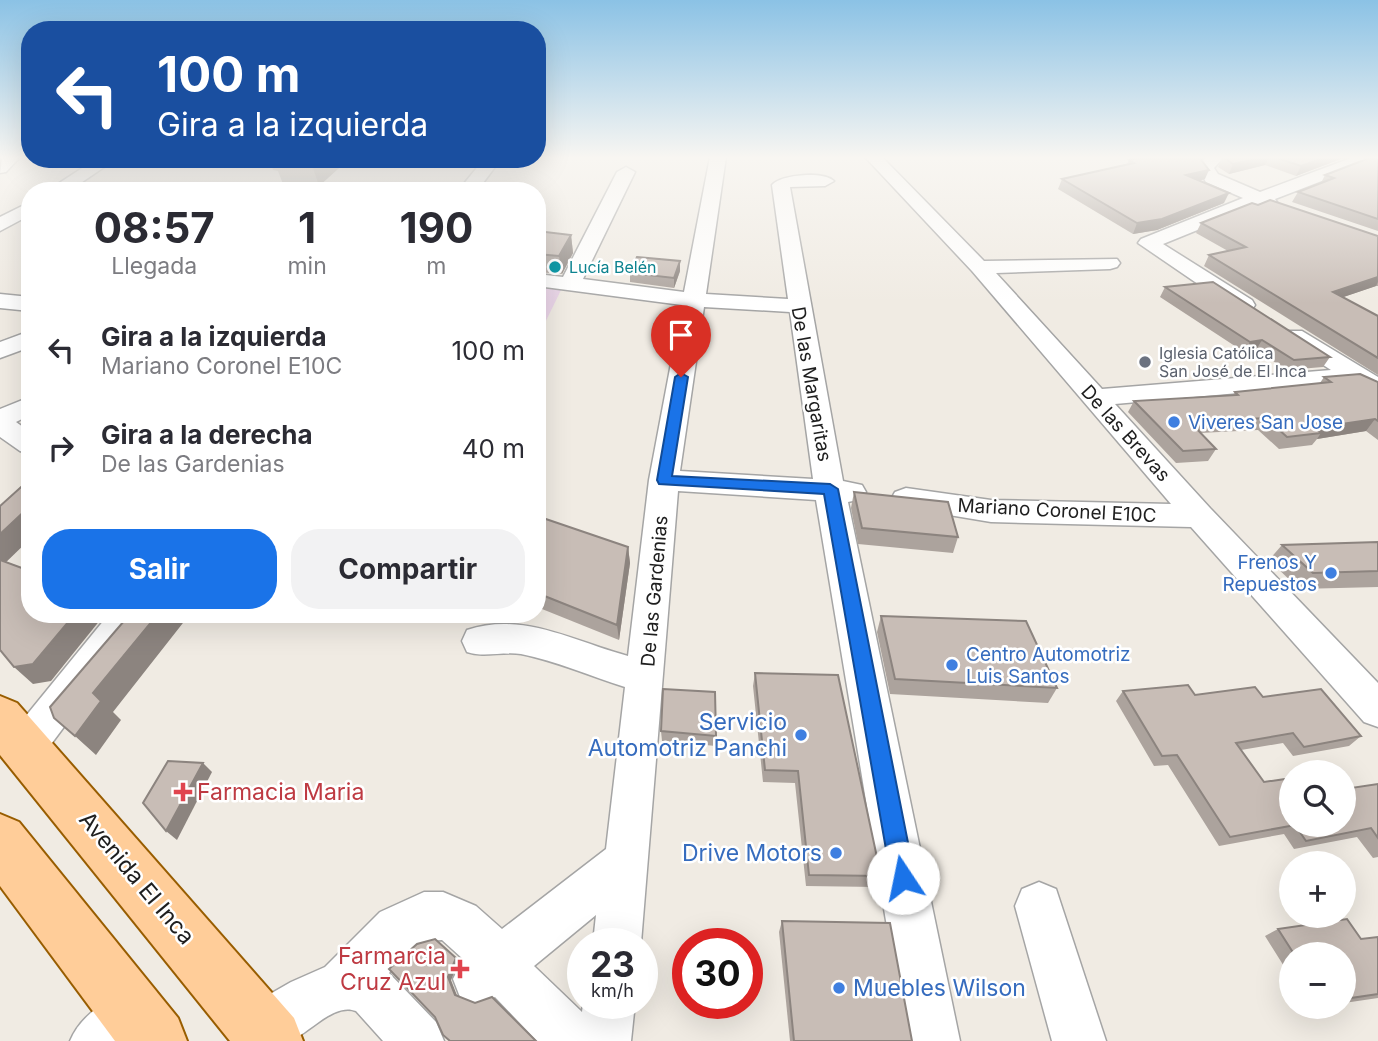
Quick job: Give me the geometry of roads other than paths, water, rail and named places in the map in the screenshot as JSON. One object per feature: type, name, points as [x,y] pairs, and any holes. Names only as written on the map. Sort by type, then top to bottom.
[{"type":"main road","name":"Avenida El Inca","points":[[13,732],[266,1035]]},
{"type":"main road","points":[[0,841],[129,1032]]},
{"type":"street","points":[[571,282],[609,206]]},
{"type":"street","name":"De las Gardenias","points":[[619,928],[664,480],[711,206]]},
{"type":"street","name":"De las Margaritas","points":[[784,206],[830,489],[933,1041]]},
{"type":"street","name":"De las Brevas","points":[[920,206],[979,267],[1199,516],[1378,710]]},
{"type":"street","points":[[1243,206],[1148,243],[1367,382]]},
{"type":"street","points":[[1280,206],[1290,209]]},
{"type":"street","points":[[0,225],[21,212]]},
{"type":"street","points":[[979,267],[1110,263]]},
{"type":"street","points":[[546,280],[694,300],[799,306]]},
{"type":"street","points":[[0,301],[21,303]]},
{"type":"street","points":[[0,351],[21,342]]},
{"type":"street","points":[[1095,398],[1367,382]]},
{"type":"street","points":[[21,410],[0,421],[21,438]]},
{"type":"street","name":"Mariano Coronel E10C","points":[[664,480],[830,489],[991,511],[1199,516]]},
{"type":"street","points":[[13,732],[121,623]]},
{"type":"street","points":[[480,641],[492,636],[514,638],[568,652],[624,673],[645,676]]},
{"type":"street","points":[[488,971],[627,862]]},
{"type":"street","points":[[1039,906],[1079,1041]]},
{"type":"street","points":[[266,1035],[342,985],[397,929],[424,916],[443,916],[459,923],[483,944],[488,971],[574,1041]]},
{"type":"street","points":[[342,985],[359,984],[418,1032]]},
{"type":"street","points":[[604,1041],[607,1019]]},
{"type":"place","name":"Lucía Belén","points":[[555,267]]},
{"type":"place","name":"Iglesia Católica San José de El Inca","points":[[1145,362]]},
{"type":"place","name":"Viveres San Jose","points":[[1174,422]]},
{"type":"place","name":"Frenos Y Repuestos","points":[[1331,573]]},
{"type":"place","name":"Centro Automotriz Luis Santos","points":[[952,665]]},
{"type":"place","name":"Servicio Automotriz Panchi","points":[[801,735]]},
{"type":"place","name":"Farmacia Maria","points":[[183,792]]},
{"type":"place","name":"Drive Motors","points":[[836,853]]},
{"type":"place","name":"Farmarcia Cruz Azul","points":[[460,969]]},
{"type":"place","name":"Muebles Wilson","points":[[839,988]]}]
